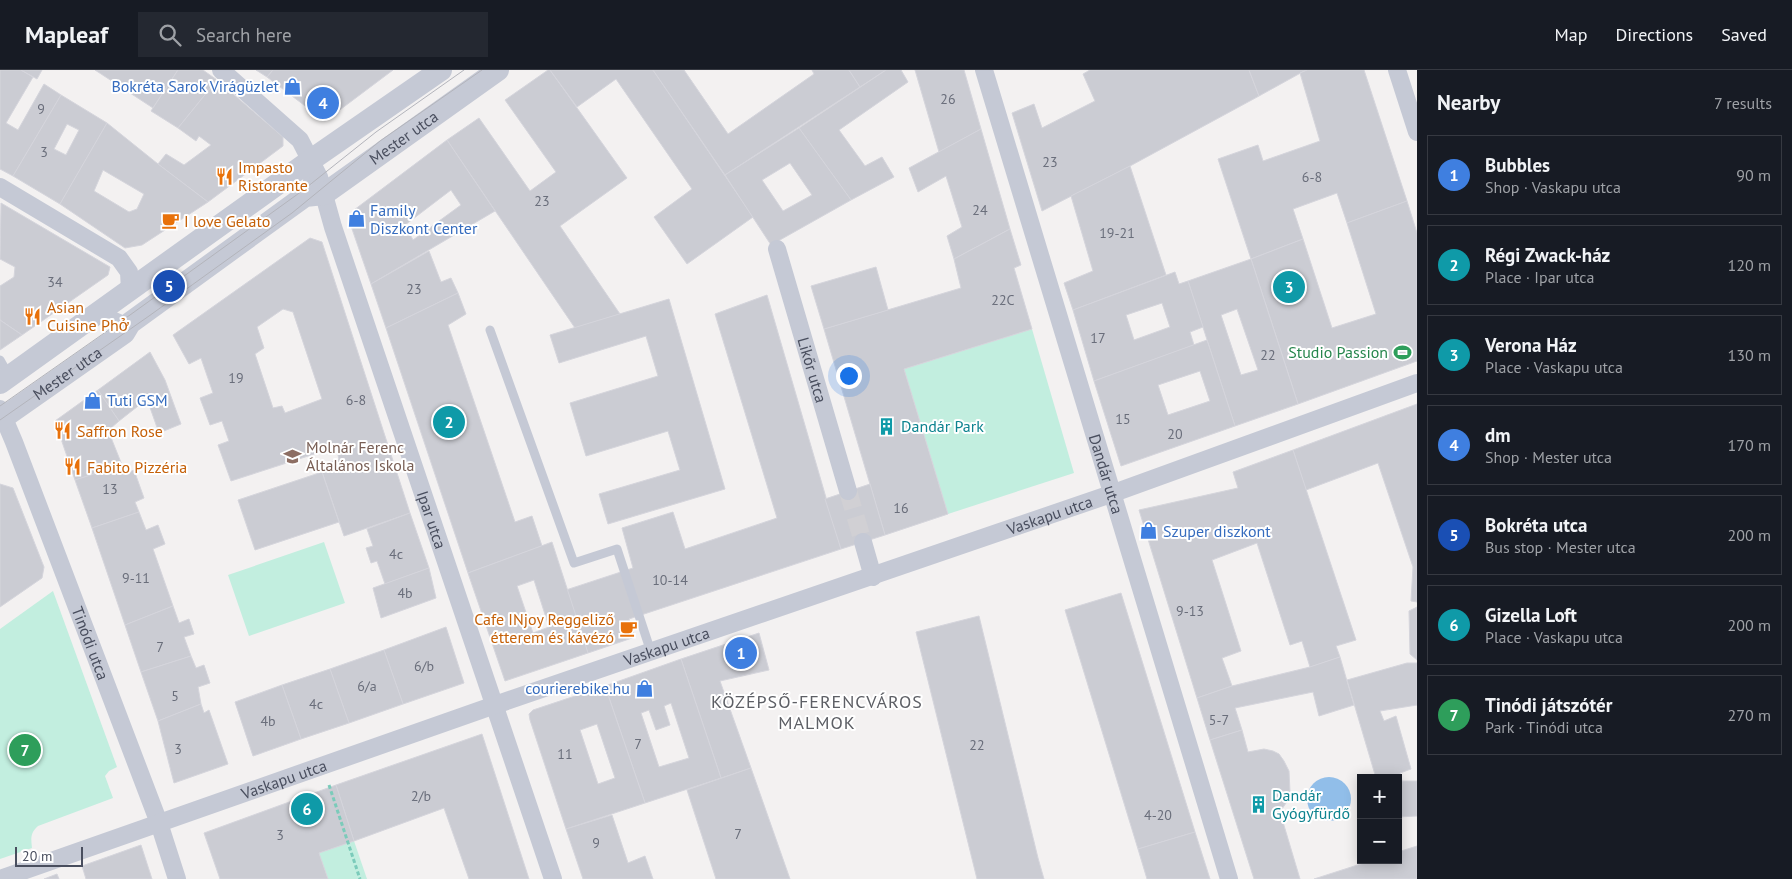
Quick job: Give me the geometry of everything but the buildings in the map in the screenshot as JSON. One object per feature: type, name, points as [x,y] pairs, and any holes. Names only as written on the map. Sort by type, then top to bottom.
[{"type":"street","name":"Ipar utca","points":[[221,70],[300,140],[311,160],[314,195],[336,236],[554,879]]},
{"type":"street","name":"Mester utca","points":[[3,373],[130,290],[311,160],[441,70]]},
{"type":"street","name":"Mester utca","points":[[1,415],[124,333],[130,323],[498,70]]},
{"type":"street","name":"Dandár utca","points":[[984,70],[1229,879]]},
{"type":"street","points":[[1397,70],[1417,132]]},
{"type":"street","points":[[0,187],[119,258],[129,272],[130,290]]},
{"type":"street","name":"Likőr utca","points":[[777,249],[848,492]]},
{"type":"street","name":"Vaskapu utca","points":[[0,879],[495,705],[1111,494],[1417,383]]},
{"type":"street","name":"Tinódi utca","points":[[1,415],[159,823],[178,879]]},
{"type":"street","points":[[863,542],[873,576]]},
{"type":"lane","points":[[101,310],[130,323]]},
{"type":"lane","points":[[490,330],[574,562],[617,550],[651,652]]},
{"type":"path","points":[[323,766],[360,879]]},
{"type":"green space","points":[[1032,329],[1074,473],[948,514],[904,369]]},
{"type":"green space","points":[[324,542],[345,603],[249,636],[228,575]]},
{"type":"green space","points":[[53,591],[117,767],[109,771],[105,776],[113,798],[38,826],[32,834],[32,848],[0,859],[0,629]]},
{"type":"green space","points":[[354,841],[367,879],[328,879],[319,853]]},
{"type":"water","points":[[1325,777],[1333,777],[1345,783],[1351,799],[1345,815],[1333,821],[1325,821],[1313,815],[1307,803],[1307,795],[1313,783]]},
{"type":"tunnel","points":[[848,491],[863,542]]},
{"type":"tram line","points":[[0,406],[302,191],[376,132],[464,70]]},
{"type":"tram line","points":[[0,420],[292,213],[380,141],[482,70]]},
{"type":"place","name":"Bokréta Sarok Virágüzlet","points":[[293,86]]},
{"type":"place","name":"dm","points":[[323,103]]},
{"type":"place","name":"Impasto Ristorante","points":[[224,176]]},
{"type":"place","name":"Family Diszkont Center","points":[[356,219]]},
{"type":"place","name":"I love Gelato","points":[[170,221]]},
{"type":"place","name":"Bokréta utca","points":[[169,286]]},
{"type":"place","name":"Verona Ház","points":[[1289,287]]},
{"type":"place","name":"Asian Cuisine Phở","points":[[33,316]]},
{"type":"place","name":"Studio Passion","points":[[1402,352]]},
{"type":"place","name":"Tuti GSM","points":[[93,400]]},
{"type":"place","name":"Régi Zwack-ház","points":[[449,422]]},
{"type":"place","name":"Dandár Park","points":[[887,426]]},
{"type":"place","name":"Saffron Rose","points":[[63,431]]},
{"type":"place","name":"Molnár Ferenc Általános Iskola","points":[[292,456]]},
{"type":"place","name":"Fabito Pizzéria","points":[[73,467]]},
{"type":"place","name":"Szuper diszkont","points":[[1149,531]]},
{"type":"place","name":"Cafe INjoy Reggeliző étterem és kávézó","points":[[628,628]]},
{"type":"place","name":"Bubbles","points":[[741,653]]},
{"type":"place","name":"courierebike.hu","points":[[644,688]]},
{"type":"place","name":"Tinódi játszótér","points":[[25,750]]},
{"type":"place","name":"Dandár Gyógyfürdő","points":[[1258,804]]},
{"type":"place","name":"Gizella Loft","points":[[307,809]]},
{"type":"district","name":"KÖZÉPSŐ-FERENCVÁROS MALMOK","points":[[817,712]]}]
